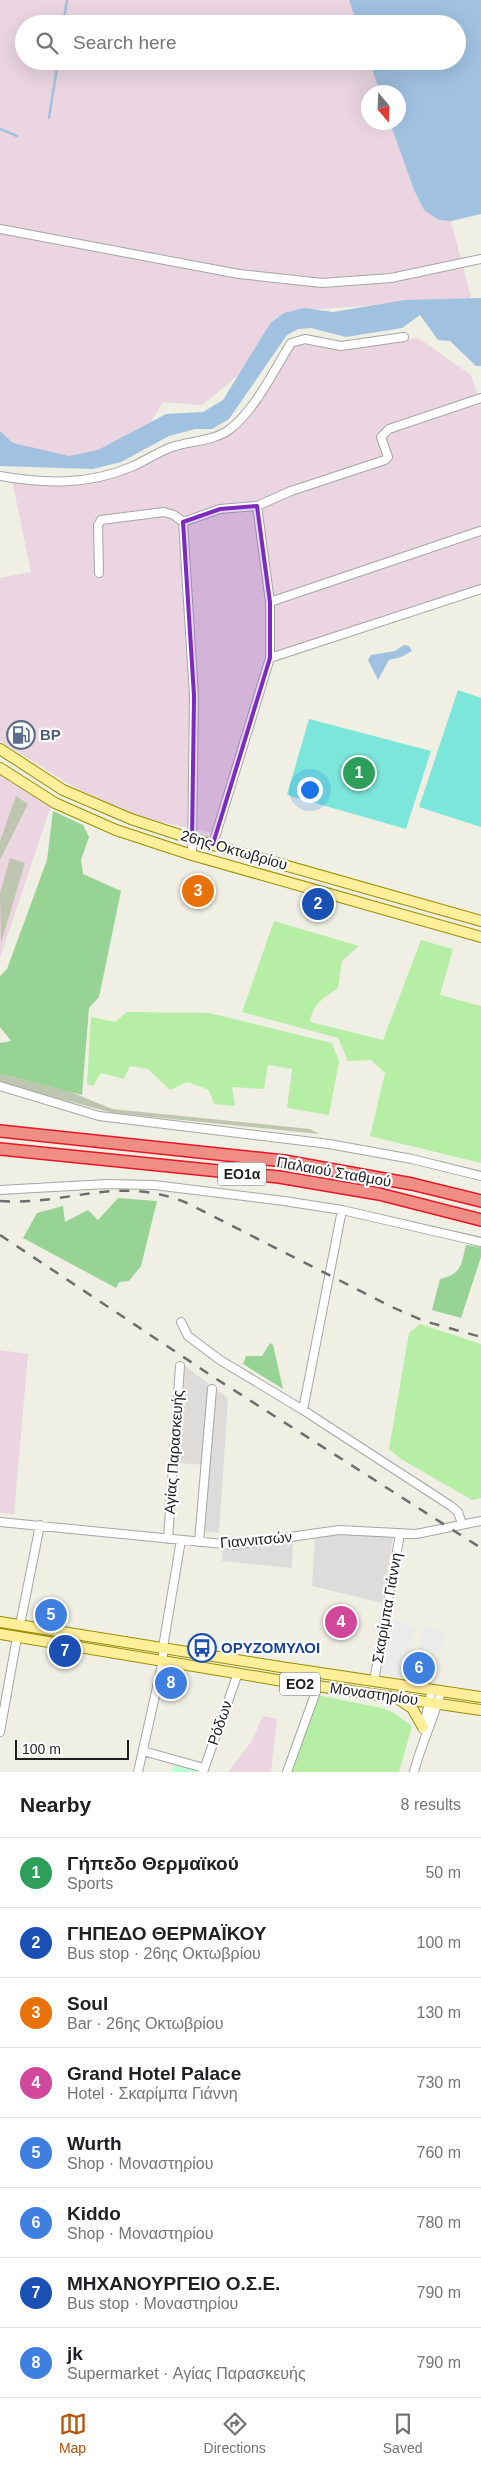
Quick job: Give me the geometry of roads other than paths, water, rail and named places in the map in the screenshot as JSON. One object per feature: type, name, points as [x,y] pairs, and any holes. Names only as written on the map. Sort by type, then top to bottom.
[{"type":"highway","name":"Παλαιού Σταθμού","points":[[0,1131],[284,1161],[412,1184],[481,1201]]},
{"type":"highway","name":"Παλαιού Σταθμού","points":[[0,1149],[279,1177],[380,1194],[481,1220]]},
{"type":"main road","name":"26ης Οκτωβρίου","points":[[0,749],[45,779],[96,806],[192,839],[481,921]]},
{"type":"main road","name":"26ης Οκτωβρίου","points":[[0,768],[48,798],[88,819],[192,855],[481,937]]},
{"type":"main road","name":"Μοναστηρίου","points":[[0,1622],[436,1691],[481,1696]]},
{"type":"main road","name":"Μοναστηρίου","points":[[0,1634],[318,1686],[481,1710]]},
{"type":"main road","points":[[392,1697],[411,1707],[423,1727]]},
{"type":"street","points":[[0,229],[239,274],[322,283],[390,278],[481,259]]},
{"type":"street","points":[[0,476],[56,482],[83,481],[106,476],[170,448],[228,431],[249,409],[291,343],[305,339],[342,346],[404,337]]},
{"type":"street","points":[[183,522],[220,509],[257,506],[291,491],[385,460],[388,457],[381,437],[389,429],[481,398]]},
{"type":"street","points":[[213,844],[270,658],[270,602],[257,506]]},
{"type":"street","points":[[99,573],[98,526],[101,520],[164,512],[174,515],[183,522],[194,696],[192,855]]},
{"type":"street","points":[[270,602],[480,531]]},
{"type":"street","points":[[270,658],[481,589]]},
{"type":"street","points":[[0,1086],[99,1116],[329,1144],[412,1159],[481,1176]]},
{"type":"street","points":[[0,1190],[107,1184],[154,1185],[342,1210],[481,1242]]},
{"type":"street","points":[[303,1410],[342,1210]]},
{"type":"street","points":[[181,1322],[188,1336],[220,1360],[303,1410],[451,1506],[458,1512],[462,1524]]},
{"type":"street","name":"Αγίας Παρασκευής","points":[[168,1539],[180,1366]]},
{"type":"street","points":[[199,1542],[212,1389]]},
{"type":"street","name":"Γιαννιτσών","points":[[0,1522],[199,1542],[246,1544],[339,1530],[400,1534],[423,1533],[481,1521]]},
{"type":"street","points":[[20,1625],[40,1525]]},
{"type":"street","name":"Σκαρίμπα Γιάννη","points":[[374,1681],[400,1534]]},
{"type":"street","points":[[138,1772],[163,1660],[163,1647],[181,1540]]},
{"type":"street","points":[[0,1732],[17,1637]]},
{"type":"street","name":"Ρόδων","points":[[204,1770],[238,1673]]},
{"type":"street","points":[[287,1772],[318,1686]]},
{"type":"street","points":[[414,1772],[436,1691]]},
{"type":"street","points":[[422,1744],[423,1727],[433,1703]]},
{"type":"street","points":[[143,1751],[204,1770]]},
{"type":"street","points":[[408,1772],[417,1762]]},
{"type":"street","points":[[417,1762],[420,1772]]},
{"type":"waterway","points":[[64,15],[67,0]]},
{"type":"waterway","points":[[49,118],[57,70]]},
{"type":"waterway","points":[[0,129],[17,136]]},
{"type":"railway","points":[[0,1201],[49,1199],[115,1191],[138,1191],[161,1195],[187,1203],[392,1307],[424,1321],[481,1337]]},
{"type":"railway","points":[[0,1235],[218,1380],[481,1548]]},
{"type":"place","name":"BP","points":[[21,735]]},
{"type":"place","name":"Γήπεδο Θερμαϊκού","points":[[359,773]]},
{"type":"place","name":"Soul","points":[[198,891]]},
{"type":"place","name":"ΓΗΠΕΔΟ ΘΕΡΜΑΪΚΟΥ","points":[[318,904]]},
{"type":"place","name":"Wurth","points":[[51,1615]]},
{"type":"place","name":"Grand Hotel Palace","points":[[341,1622]]},
{"type":"place","name":"ΟΡΥΖΟΜΥΛΟΙ","points":[[202,1648]]},
{"type":"place","name":"ΜΗΧΑΝΟΥΡΓΕΙΟ Ο.Σ.Ε.","points":[[65,1651]]},
{"type":"place","name":"Kiddo","points":[[419,1668]]},
{"type":"place","name":"jk","points":[[171,1683]]}]
